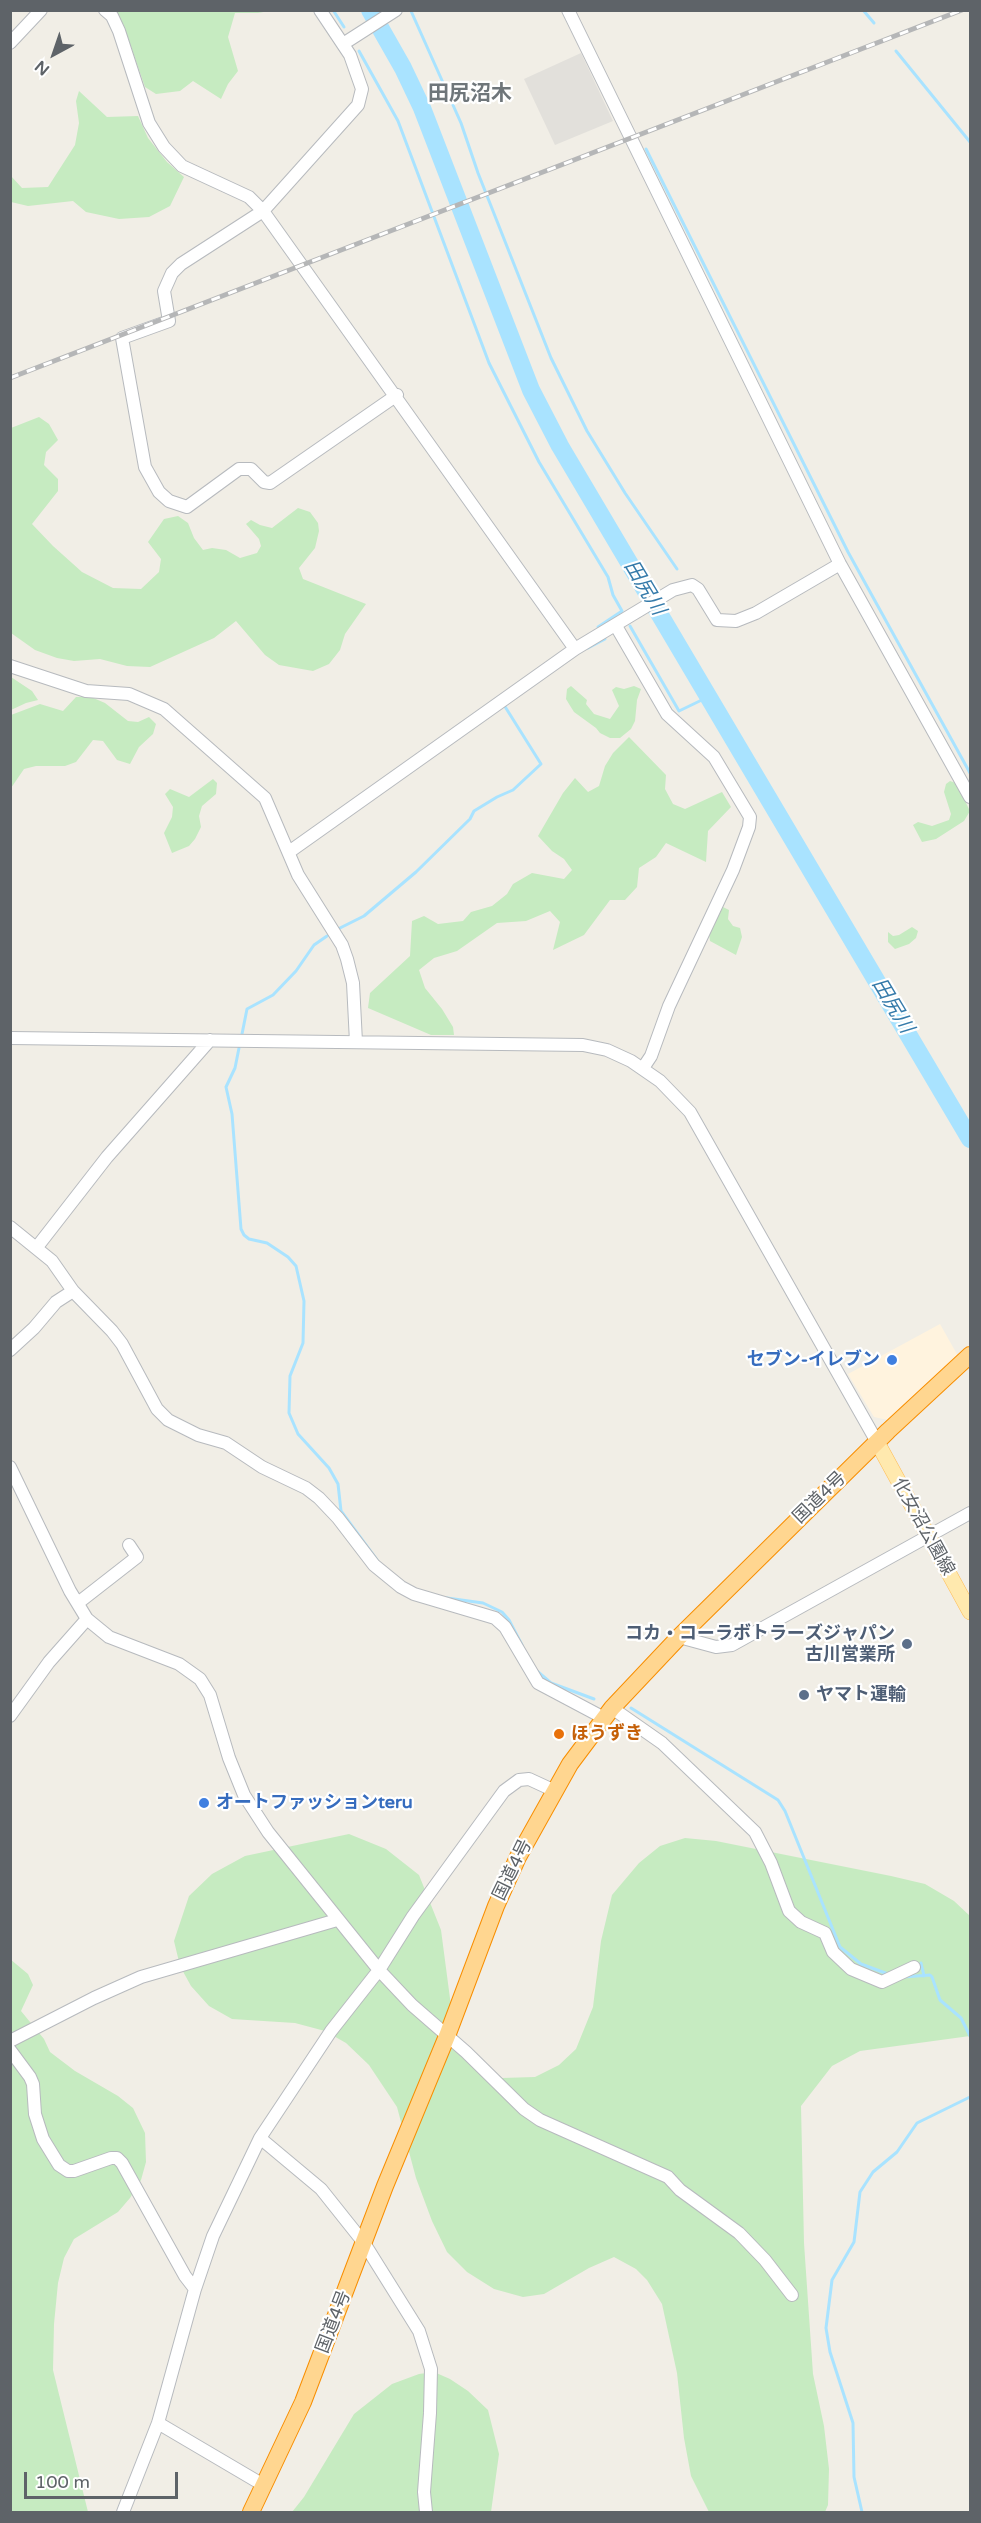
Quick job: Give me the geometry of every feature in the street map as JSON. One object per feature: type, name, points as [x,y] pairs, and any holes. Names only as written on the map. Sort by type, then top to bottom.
[{"type":"highway","name":"国道4号","points":[[252,2512],[303,2402],[496,1906],[518,1857],[570,1764],[608,1713],[679,1637],[877,1442],[970,1355]]},
{"type":"main road","name":"化女沼公園線","points":[[877,1442],[970,1612]]},
{"type":"street","points":[[10,42],[41,10]]},
{"type":"street","points":[[105,10],[112,16],[119,31],[148,123],[164,147],[182,166],[249,197],[264,211],[397,395],[575,649]]},
{"type":"street","points":[[320,10],[350,55],[362,89],[358,105],[264,211],[181,264],[172,273],[164,291],[169,321],[122,338],[145,467],[159,492],[169,501],[187,507],[239,469],[250,469],[264,482],[270,483],[397,395]]},
{"type":"street","points":[[343,44],[396,10]]},
{"type":"street","points":[[568,10],[840,564],[970,797]]},
{"type":"street","points":[[289,852],[575,649],[673,590],[692,585],[698,589],[717,620],[736,621],[756,613],[840,564]]},
{"type":"street","points":[[616,626],[667,714],[714,757],[750,818],[749,827],[733,870],[669,1006],[651,1056],[643,1068]]},
{"type":"street","points":[[10,666],[86,691],[129,694],[164,709],[265,798],[298,875],[342,945],[353,983],[356,1042]]},
{"type":"street","points":[[10,1038],[583,1045],[607,1050],[643,1068],[660,1081],[690,1113],[877,1442]]},
{"type":"street","points":[[38,1248],[107,1157],[210,1040]]},
{"type":"street","points":[[10,1227],[52,1261],[74,1290],[122,1344],[157,1409],[168,1420],[198,1435],[226,1443],[262,1467],[306,1488],[320,1498],[338,1518],[374,1564],[401,1587],[414,1594],[495,1618],[505,1627],[538,1683],[608,1713],[662,1743],[755,1832],[765,1846],[789,1911],[801,1922],[825,1933],[833,1952],[851,1969],[882,1982],[914,1967]]},
{"type":"street","points":[[10,1350],[34,1328],[56,1302],[74,1290]]},
{"type":"street","points":[[10,1467],[87,1619],[109,1637],[179,1664],[200,1679],[210,1695],[229,1758],[244,1795],[268,1832],[337,1920],[412,2005],[524,2109],[540,2120],[668,2177],[739,2233],[765,2260],[792,2295]]},
{"type":"street","points":[[679,1637],[716,1647],[732,1645],[970,1513]]},
{"type":"street","points":[[78,1604],[137,1557],[129,1545]]},
{"type":"street","points":[[10,1716],[49,1662],[87,1619]]},
{"type":"street","points":[[123,2512],[158,2422],[195,2289],[213,2236],[260,2138],[331,2031],[379,1970],[413,1916],[504,1791],[519,1780],[529,1779],[555,1791]]},
{"type":"street","points":[[10,2041],[141,1977],[337,1920]]},
{"type":"street","points":[[10,2050],[33,2084],[35,2114],[43,2139],[59,2165],[68,2171],[74,2171],[117,2158],[122,2163],[185,2276],[195,2289]]},
{"type":"street","points":[[260,2138],[321,2189],[364,2243],[419,2331],[427,2351],[431,2385],[424,2492],[426,2512]]},
{"type":"street","points":[[158,2422],[264,2486]]},
{"type":"shaded area","points":[[581,53],[613,121],[555,145],[524,79]]},
{"type":"shaded area","points":[[940,1324],[958,1356],[888,1420],[874,1417],[848,1374]]},
{"type":"green space","points":[[111,11],[269,11],[235,13],[228,37],[238,71],[228,84],[221,99],[193,81],[180,91],[156,94],[145,87],[123,24]]},
{"type":"green space","points":[[79,91],[107,117],[138,116],[148,138],[167,162],[184,177],[170,206],[149,217],[119,219],[86,212],[73,201],[28,206],[11,202],[11,176],[22,188],[48,187],[75,145],[79,123],[76,101]]},
{"type":"green space","points":[[39,417],[49,424],[58,440],[46,452],[44,465],[58,479],[58,491],[32,524],[82,572],[113,588],[141,589],[159,572],[161,559],[148,542],[164,519],[178,516],[188,523],[194,538],[203,550],[212,548],[226,550],[240,558],[257,553],[261,546],[259,539],[246,524],[251,520],[272,528],[298,508],[310,512],[318,523],[319,531],[315,548],[299,568],[303,579],[366,604],[345,634],[340,650],[329,664],[313,671],[279,665],[265,655],[236,621],[214,638],[150,667],[127,666],[100,659],[74,661],[57,658],[35,650],[11,633],[11,428]]},
{"type":"green space","points":[[11,677],[32,691],[38,700],[11,710]]},
{"type":"green space","points":[[571,686],[587,700],[586,704],[594,714],[610,719],[619,706],[612,690],[616,687],[624,689],[634,686],[641,689],[637,700],[635,721],[631,729],[620,738],[610,738],[600,733],[574,712],[569,704],[566,699],[567,689]]},
{"type":"green space","points":[[76,697],[91,697],[105,703],[128,721],[138,722],[149,717],[156,724],[153,734],[139,747],[130,764],[117,760],[103,741],[93,740],[76,762],[65,766],[36,766],[24,769],[11,788],[11,715],[40,704],[63,711]]},
{"type":"green space","points":[[629,737],[666,775],[665,789],[673,804],[685,809],[722,792],[731,807],[708,831],[706,862],[666,843],[656,857],[639,868],[637,887],[625,900],[610,900],[584,935],[553,950],[560,922],[550,911],[526,921],[497,923],[457,951],[434,958],[419,970],[425,988],[442,1009],[453,1027],[454,1035],[431,1035],[368,1008],[370,993],[410,956],[412,921],[424,916],[438,924],[463,921],[471,912],[492,906],[507,894],[513,884],[532,873],[564,879],[572,870],[564,859],[552,851],[538,836],[563,793],[575,778],[588,792],[599,786],[605,766],[613,753]]},
{"type":"green space","points":[[213,779],[217,783],[216,794],[202,806],[199,816],[201,827],[195,839],[189,846],[172,853],[164,833],[172,817],[173,807],[165,794],[170,789],[189,797]]},
{"type":"green space","points":[[950,781],[956,783],[970,811],[964,821],[936,839],[922,842],[913,825],[918,822],[932,826],[949,820],[951,814],[944,792],[946,784]]},
{"type":"green space","points":[[723,907],[729,910],[728,919],[733,926],[740,928],[742,937],[736,955],[710,941],[709,934]]},
{"type":"green space","points":[[912,927],[918,931],[916,938],[909,944],[895,949],[888,942],[888,932],[893,936],[899,935]]},
{"type":"green space","points":[[349,1834],[386,1849],[419,1875],[441,1930],[457,2039],[483,2065],[502,2078],[535,2077],[559,2065],[576,2049],[593,2007],[601,1941],[612,1895],[639,1863],[660,1846],[685,1838],[716,1841],[891,1876],[925,1884],[954,1901],[970,1916],[970,2036],[860,2051],[832,2066],[801,2106],[804,2243],[813,2374],[824,2426],[829,2469],[828,2505],[825,2512],[709,2512],[691,2476],[684,2438],[677,2373],[662,2304],[647,2280],[636,2269],[614,2257],[589,2268],[544,2294],[523,2297],[494,2289],[467,2272],[447,2252],[432,2221],[416,2178],[397,2107],[369,2065],[346,2043],[325,2031],[295,2023],[232,2019],[209,2006],[191,1986],[180,1966],[174,1941],[189,1896],[212,1874],[245,1856]]},
{"type":"green space","points":[[10,1959],[28,1974],[33,1985],[21,2011],[44,2039],[50,2052],[133,2108],[145,2133],[146,2162],[141,2180],[118,2212],[74,2239],[64,2258],[58,2283],[53,2370],[88,2512],[11,2512]]},
{"type":"green space","points":[[434,2372],[468,2391],[488,2410],[499,2454],[491,2512],[292,2512],[304,2497],[354,2414],[392,2384],[419,2374]]},
{"type":"waterway","points":[[333,10],[344,27]]},
{"type":"waterway","name":"田尻川","points":[[370,10],[403,68],[422,108],[531,390],[560,446],[970,1139]]},
{"type":"waterway","points":[[863,10],[874,23]]},
{"type":"waterway","points":[[411,11],[461,123],[478,173],[551,358],[587,431],[625,493],[677,569]]},
{"type":"waterway","points":[[359,51],[398,121],[489,363],[539,462],[608,577],[613,595],[622,611],[598,627],[600,630]]},
{"type":"waterway","points":[[896,51],[970,142]]},
{"type":"waterway","points":[[646,149],[848,552],[970,773]]},
{"type":"waterway","points":[[630,626],[679,711],[708,697]]},
{"type":"waterway","points":[[588,648],[605,639]]},
{"type":"waterway","points":[[340,928],[364,916],[416,872],[470,819],[474,811],[513,790],[541,764],[504,705]]},
{"type":"waterway","points":[[242,1034],[247,1009],[273,995],[296,971],[314,945],[327,936]]},
{"type":"waterway","points":[[239,1048],[235,1068],[226,1087],[232,1114],[241,1229],[249,1239],[267,1243],[288,1257],[296,1266],[304,1301],[303,1343],[290,1376],[289,1413],[298,1434],[329,1468],[338,1484],[341,1511],[377,1560]]},
{"type":"waterway","points":[[447,1598],[483,1603],[502,1612],[509,1620],[522,1645]]},
{"type":"waterway","points":[[537,1671],[551,1683],[594,1699]]},
{"type":"waterway","points":[[631,1708],[778,1800],[785,1811],[840,1947],[861,1964],[888,1974]]},
{"type":"waterway","points":[[921,1963],[924,1976]]},
{"type":"waterway","points":[[903,1977],[930,1975],[940,2000],[961,2018],[970,2036]]},
{"type":"waterway","points":[[862,2512],[854,2477],[853,2423],[830,2352],[826,2328],[832,2280],[854,2242],[860,2192],[873,2172],[897,2152],[917,2123],[970,2097]]},
{"type":"railway","points":[[10,378],[962,10]]},
{"type":"place","name":"セブン-イレブン","points":[[892,1360]]},
{"type":"place","name":"コカ・コーラボトラーズジャパン 古川営業所","points":[[907,1644]]},
{"type":"place","name":"ヤマト運輸","points":[[804,1695]]},
{"type":"place","name":"ほうずき","points":[[559,1734]]},
{"type":"place","name":"オートファッションteru","points":[[204,1803]]},
{"type":"district","name":"田尻沼木","points":[[470,94]]}]
